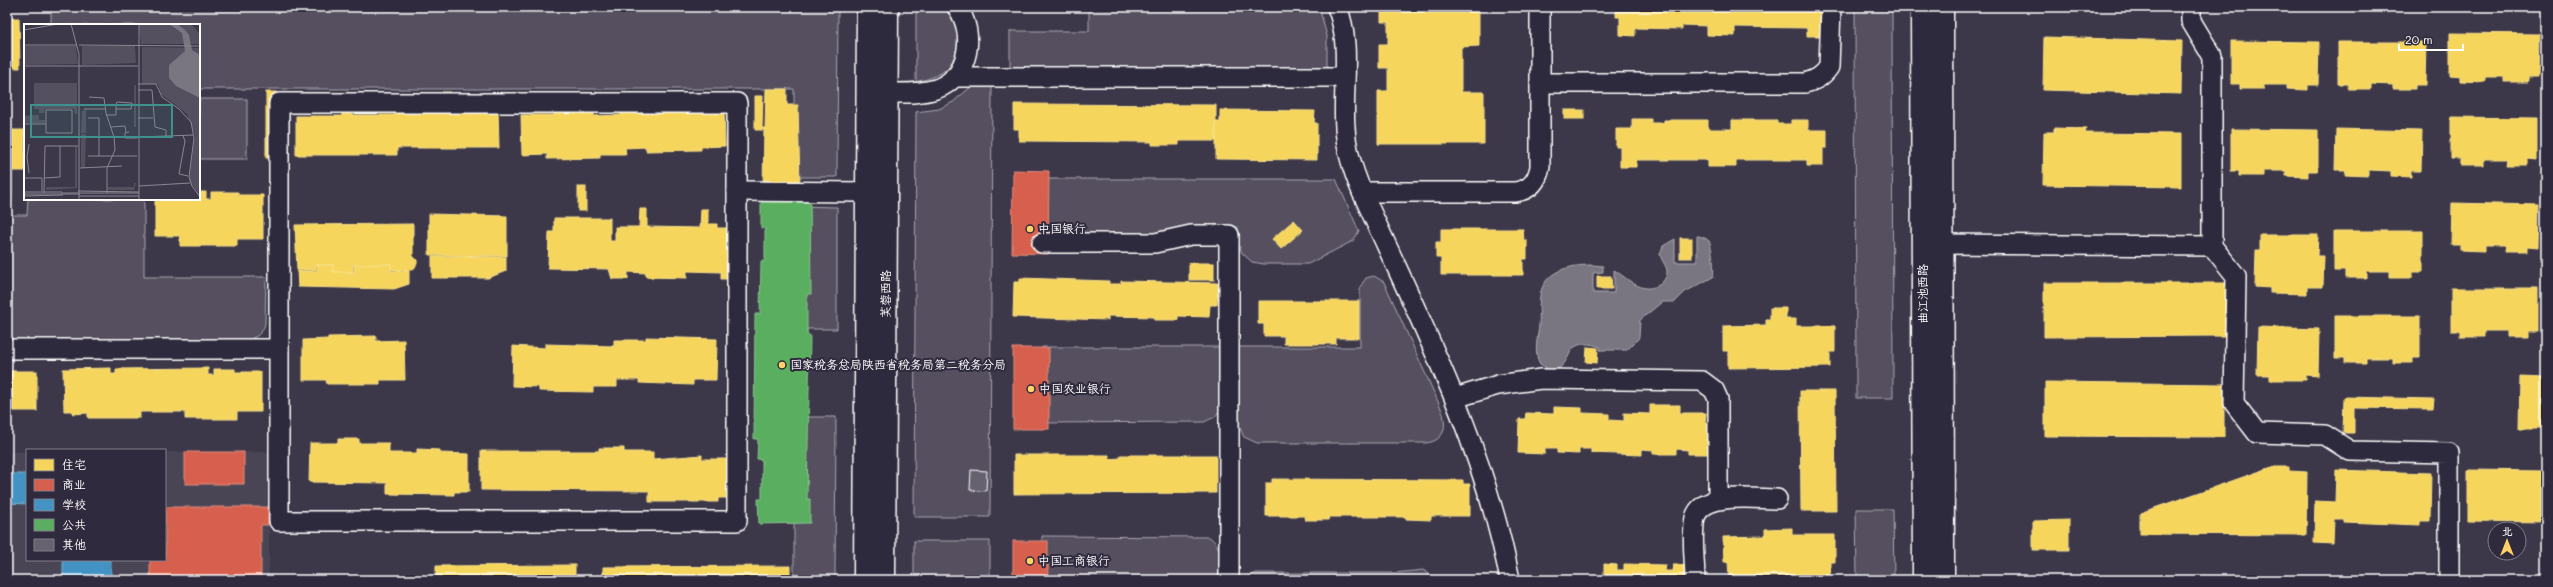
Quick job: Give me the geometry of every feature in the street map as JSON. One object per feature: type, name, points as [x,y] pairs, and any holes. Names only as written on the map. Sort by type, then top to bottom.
[{"type":"main road","name":"芙蓉西路","points":[[865,580],[868,7]]},
{"type":"main road","name":"芙蓉西路","points":[[884,580],[887,7]]},
{"type":"main road","name":"曲江池西路","points":[[1922,7],[1924,580]]},
{"type":"main road","name":"曲江池西路","points":[[1942,7],[1943,580]]},
{"type":"street","points":[[887,93],[916,93],[937,89],[954,78],[965,61],[969,40],[965,20],[957,7]]},
{"type":"street","points":[[1337,7],[1344,37],[1346,142],[1362,192],[1456,398],[1487,483],[1510,580]]},
{"type":"street","points":[[1362,192],[1525,191],[1533,185],[1538,177],[1540,167],[1540,7]]},
{"type":"street","points":[[1540,83],[1805,83],[1815,81],[1829,67],[1831,7]]},
{"type":"street","points":[[2191,7],[2191,21],[2212,56],[2212,246],[2236,276],[2234,403],[2257,433],[2325,435],[2350,451],[2449,453],[2449,580]]},
{"type":"street","points":[[954,78],[1344,78]]},
{"type":"street","points":[[279,103],[737,103],[737,521],[279,521],[279,349],[279,103]]},
{"type":"street","points":[[737,191],[867,192]]},
{"type":"street","points":[[1042,243],[1155,243],[1191,235],[1229,235],[1229,580]]},
{"type":"street","points":[[1942,244],[2212,246]]},
{"type":"street","points":[[7,349],[279,349]]},
{"type":"street","points":[[1456,398],[1498,385],[1541,379],[1702,381],[1714,390],[1718,399],[1718,500]]},
{"type":"street","points":[[1694,580],[1695,520],[1702,507],[1718,500],[1776,500]]},
{"type":"shaded area","points":[[51,7],[838,7],[837,177],[794,177],[794,89],[200,89],[200,24],[51,24]]},
{"type":"shaded area","points":[[916,7],[938,7],[948,13],[954,20],[958,38],[954,56],[945,70],[928,79],[916,82]]},
{"type":"shaded area","points":[[1089,7],[1319,7],[1327,36],[1327,68],[1010,68],[1010,31],[1089,31]]},
{"type":"shaded area","points":[[1855,7],[1892,7],[1893,398],[1856,398]]},
{"type":"shaded area","points":[[992,83],[990,517],[914,517],[916,112],[939,109],[953,102],[972,86]]},
{"type":"shaded area","points":[[200,99],[247,99],[247,159],[200,159]]},
{"type":"shaded area","points":[[1042,179],[1336,179],[1359,231],[1353,241],[1308,264],[1264,264],[1252,262],[1242,253],[1238,241],[1238,227],[1187,227],[1161,234],[1042,235]]},
{"type":"shaded area","points":[[28,200],[144,200],[144,277],[266,277],[265,324],[257,336],[248,339],[7,340],[7,215],[27,215]]},
{"type":"shaded area","points":[[794,206],[837,207],[837,329],[807,329],[807,417],[836,417],[835,580],[794,580]]},
{"type":"shaded area","points":[[1697,236],[1705,238],[1710,243],[1714,274],[1713,277],[1685,292],[1675,302],[1662,302],[1640,320],[1639,338],[1627,350],[1600,350],[1600,347],[1582,344],[1572,349],[1564,364],[1556,369],[1552,370],[1540,364],[1536,350],[1541,291],[1551,276],[1558,271],[1567,268],[1595,265],[1603,266],[1603,272],[1593,273],[1593,293],[1614,293],[1614,270],[1641,287],[1652,288],[1659,285],[1667,274],[1666,267],[1660,254],[1663,246],[1675,239],[1675,262],[1697,262]]},
{"type":"shaded area","points":[[1374,276],[1384,282],[1440,406],[1444,418],[1444,429],[1442,434],[1433,441],[1426,443],[1257,443],[1244,437],[1238,424],[1238,347],[1360,347],[1360,287],[1366,278]]},
{"type":"shaded area","points":[[1042,347],[1221,347],[1219,411],[1215,417],[1204,422],[1042,423]]},
{"type":"shaded area","points":[[7,452],[26,452],[26,561],[166,561],[166,452],[269,452],[269,580],[7,580]]},
{"type":"shaded area","points":[[1856,509],[1893,509],[1894,580],[1857,580]]},
{"type":"shaded area","points":[[1042,536],[1209,537],[1214,541],[1219,550],[1220,580],[1042,580]]},
{"type":"shaded area","points":[[914,541],[990,541],[990,580],[914,580]]},
{"type":"shaded area","points":[[1423,570],[1429,574],[1430,580],[1242,580],[1255,573],[1395,573]]},
{"type":"building: 住宅","points":[[1381,7],[1479,7],[1479,46],[1461,47],[1461,92],[1484,92],[1484,144],[1378,144],[1378,91],[1388,91],[1388,68],[1379,68],[1379,44],[1388,44],[1388,22],[1381,22]]},
{"type":"building: 住宅","points":[[1616,7],[1826,7],[1821,36],[1807,36],[1807,28],[1735,27],[1735,36],[1707,35],[1707,26],[1682,25],[1682,29],[1635,28],[1635,36],[1620,35],[1620,17],[1616,17]]},
{"type":"building: 住宅","points":[[7,18],[19,18],[20,68],[7,68]]},
{"type":"building: 住宅","points":[[2450,33],[2539,34],[2538,77],[2528,77],[2528,82],[2504,82],[2504,77],[2485,77],[2485,82],[2460,81],[2460,77],[2450,76]]},
{"type":"building: 住宅","points":[[2044,37],[2182,41],[2181,94],[2043,90]]},
{"type":"building: 住宅","points":[[2231,41],[2319,42],[2318,85],[2308,85],[2308,90],[2286,89],[2286,85],[2264,85],[2264,89],[2240,89],[2240,84],[2231,84]]},
{"type":"building: 住宅","points":[[2338,42],[2426,42],[2425,85],[2415,85],[2415,89],[2393,89],[2393,85],[2371,84],[2371,89],[2348,89],[2348,84],[2338,84]]},
{"type":"building: 住宅","points":[[766,89],[787,89],[787,105],[798,105],[800,187],[763,187],[764,130],[755,130],[755,96],[763,96],[762,128],[765,128]]},
{"type":"building: 住宅","points":[[266,92],[276,92],[276,158],[266,158]]},
{"type":"building: 住宅","points":[[442,92],[451,92],[451,107],[498,107],[499,148],[397,148],[397,155],[296,155],[296,116],[342,116],[342,99],[351,99],[351,115],[395,115],[395,109],[443,108]]},
{"type":"building: 住宅","points":[[1014,104],[1216,105],[1216,141],[1179,141],[1179,145],[1152,145],[1152,142],[1019,141],[1019,129],[1014,129]]},
{"type":"building: 住宅","points":[[621,107],[724,107],[725,146],[701,147],[701,150],[646,151],[646,147],[625,148],[626,154],[600,154],[600,158],[547,159],[547,154],[522,155],[521,115],[554,115],[554,111],[594,110],[594,116],[621,115]]},
{"type":"building: 住宅","points":[[1220,110],[1315,111],[1314,123],[1317,123],[1317,160],[1216,159],[1216,122],[1220,122]]},
{"type":"building: 住宅","points":[[1564,110],[1584,110],[1584,119],[1564,119]]},
{"type":"building: 住宅","points":[[2451,117],[2537,118],[2537,160],[2528,159],[2528,165],[2506,165],[2507,159],[2484,159],[2484,165],[2460,165],[2460,159],[2451,159]]},
{"type":"building: 住宅","points":[[1632,119],[1651,119],[1651,123],[1664,123],[1664,120],[1708,120],[1708,129],[1732,129],[1732,120],[1777,120],[1777,124],[1791,124],[1791,120],[1808,120],[1808,130],[1827,130],[1827,148],[1823,148],[1823,166],[1807,166],[1807,160],[1736,160],[1736,167],[1708,167],[1708,160],[1636,160],[1636,167],[1620,167],[1620,147],[1616,147],[1616,129],[1632,129]]},
{"type":"building: 住宅","points":[[2054,128],[2086,129],[2085,133],[2181,134],[2181,187],[2043,185],[2044,132],[2054,132]]},
{"type":"building: 住宅","points":[[2231,129],[2318,130],[2318,171],[2308,171],[2308,177],[2286,176],[2286,171],[2264,171],[2264,176],[2239,176],[2239,171],[2231,171]]},
{"type":"building: 住宅","points":[[2336,129],[2422,131],[2421,171],[2411,171],[2411,177],[2391,176],[2391,171],[2368,170],[2368,176],[2345,175],[2346,170],[2335,170]]},
{"type":"building: 住宅","points":[[11,130],[24,130],[24,171],[12,171],[12,198],[7,198],[7,155],[11,155]]},
{"type":"building: 住宅","points":[[578,187],[586,187],[586,211],[578,211]]},
{"type":"building: 住宅","points":[[200,192],[206,192],[206,199],[211,199],[211,192],[238,192],[238,195],[263,195],[263,239],[237,239],[237,246],[180,246],[180,236],[155,236],[155,200],[200,200]]},
{"type":"building: 住宅","points":[[2452,203],[2539,205],[2538,247],[2527,246],[2527,251],[2505,251],[2506,246],[2484,246],[2484,251],[2460,250],[2460,245],[2451,245]]},
{"type":"building: 住宅","points":[[640,209],[647,209],[647,227],[700,228],[701,209],[708,209],[708,224],[717,224],[717,228],[731,228],[735,279],[721,279],[721,272],[687,271],[687,278],[646,277],[646,273],[628,272],[628,279],[612,279],[609,269],[548,268],[549,232],[554,232],[554,218],[610,218],[610,241],[615,241],[615,227],[639,227]]},
{"type":"building: 住宅","points":[[429,214],[507,216],[507,256],[429,255]]},
{"type":"building: 住宅","points":[[1294,220],[1303,230],[1281,249],[1272,239]]},
{"type":"building: 住宅","points":[[413,224],[413,257],[417,260],[417,264],[413,270],[392,270],[390,264],[353,265],[353,272],[333,272],[333,265],[316,265],[316,270],[297,270],[295,225]]},
{"type":"building: 住宅","points":[[1441,229],[1523,229],[1524,241],[1527,241],[1527,259],[1523,259],[1523,275],[1441,275],[1441,258],[1436,258],[1436,242],[1441,242]]},
{"type":"building: 住宅","points":[[2334,231],[2423,231],[2423,272],[2413,272],[2413,278],[2390,278],[2390,271],[2366,271],[2366,278],[2345,278],[2345,271],[2334,271]]},
{"type":"building: 住宅","points":[[2260,235],[2318,235],[2317,256],[2324,256],[2323,287],[2307,287],[2307,294],[2270,293],[2270,288],[2255,287],[2256,250],[2260,250]]},
{"type":"building: 住宅","points":[[1680,238],[1692,238],[1692,258],[1680,258]]},
{"type":"building: 住宅","points":[[432,256],[506,257],[506,271],[488,278],[432,278]]},
{"type":"building: 住宅","points":[[1189,263],[1214,263],[1214,280],[1189,280]]},
{"type":"building: 住宅","points":[[391,264],[391,271],[409,271],[409,284],[394,289],[298,287],[297,271],[317,271],[317,265],[333,265],[333,272],[354,272],[354,265]]},
{"type":"building: 住宅","points":[[1597,276],[1611,276],[1612,289],[1597,289]]},
{"type":"building: 住宅","points":[[1020,278],[1109,281],[1109,284],[1121,284],[1121,281],[1218,283],[1217,305],[1210,305],[1209,317],[1178,316],[1178,320],[1154,320],[1154,317],[1108,316],[1108,320],[1013,317],[1014,282],[1020,282]]},
{"type":"building: 住宅","points":[[2044,283],[2226,283],[2226,336],[2044,337]]},
{"type":"building: 住宅","points":[[2451,288],[2538,288],[2538,331],[2528,331],[2528,337],[2506,337],[2506,331],[2484,331],[2484,337],[2460,337],[2460,331],[2451,331]]},
{"type":"building: 住宅","points":[[1258,301],[1359,301],[1359,338],[1336,338],[1336,344],[1284,344],[1284,336],[1264,336],[1264,324],[1258,324]]},
{"type":"building: 住宅","points":[[1770,308],[1786,308],[1786,319],[1796,319],[1796,326],[1835,326],[1835,352],[1830,352],[1830,367],[1728,368],[1728,351],[1723,351],[1723,326],[1766,325],[1766,319],[1770,319]]},
{"type":"building: 住宅","points":[[2335,316],[2420,316],[2420,358],[2413,358],[2413,363],[2393,363],[2393,358],[2366,358],[2366,363],[2345,363],[2345,358],[2335,358]]},
{"type":"building: 住宅","points":[[2258,327],[2319,329],[2318,376],[2306,375],[2306,380],[2270,380],[2270,375],[2257,375]]},
{"type":"building: 住宅","points":[[376,336],[376,341],[404,340],[405,380],[380,380],[380,384],[327,384],[326,380],[303,380],[303,340],[328,339],[328,337]]},
{"type":"building: 住宅","points":[[646,337],[717,339],[716,380],[693,380],[693,385],[639,383],[639,380],[617,380],[617,387],[593,387],[593,392],[539,391],[539,387],[512,386],[513,346],[545,348],[545,344],[614,346],[614,340],[646,340]]},
{"type":"building: 住宅","points":[[1587,347],[1598,348],[1597,363],[1586,362]]},
{"type":"building: 住宅","points":[[111,368],[111,374],[116,374],[116,369],[208,368],[208,375],[214,375],[214,369],[235,369],[235,372],[261,372],[261,412],[237,412],[237,419],[185,419],[185,412],[140,412],[140,418],[88,418],[88,413],[73,414],[73,411],[64,411],[63,369]]},
{"type":"building: 住宅","points":[[7,371],[37,371],[37,411],[7,411]]},
{"type":"building: 住宅","points":[[2520,377],[2546,378],[2546,428],[2519,428]]},
{"type":"building: 住宅","points":[[2045,382],[2224,384],[2224,437],[2045,436]]},
{"type":"building: 住宅","points":[[1800,391],[1835,391],[1836,511],[1801,511]]},
{"type":"building: 住宅","points":[[2344,397],[2434,399],[2433,409],[2354,408],[2354,433],[2343,433]]},
{"type":"building: 住宅","points":[[1650,405],[1680,405],[1680,413],[1706,413],[1705,422],[1714,422],[1713,454],[1688,454],[1688,450],[1676,449],[1676,454],[1653,454],[1653,450],[1642,449],[1642,455],[1591,453],[1591,449],[1579,449],[1579,454],[1557,453],[1557,449],[1545,449],[1545,454],[1518,453],[1519,419],[1525,419],[1526,413],[1554,414],[1554,407],[1582,408],[1582,413],[1609,414],[1609,420],[1624,421],[1624,413],[1650,414]]},
{"type":"building: 住宅","points":[[338,439],[359,439],[359,443],[389,443],[389,453],[417,453],[417,449],[440,450],[440,453],[469,454],[469,492],[454,492],[454,495],[387,494],[387,483],[309,482],[310,443],[338,443]]},
{"type":"building: 住宅","points":[[599,448],[624,448],[624,452],[653,452],[653,459],[702,455],[702,459],[732,459],[731,498],[718,498],[718,502],[649,502],[649,491],[481,490],[481,451],[599,451]]},
{"type":"building: 住宅","points":[[1014,455],[1109,455],[1109,459],[1120,458],[1120,455],[1216,455],[1216,493],[1014,494]]},
{"type":"building: 住宅","points":[[2272,467],[2289,467],[2289,471],[2307,472],[2306,535],[2140,534],[2140,513]]},
{"type":"building: 住宅","points":[[2336,470],[2431,473],[2430,521],[2420,521],[2420,525],[2344,522],[2344,519],[2334,519],[2333,544],[2314,543],[2315,501],[2335,502]]},
{"type":"building: 住宅","points":[[2468,470],[2546,471],[2546,522],[2468,521]]},
{"type":"building: 住宅","points":[[1272,479],[1463,480],[1463,484],[1470,484],[1470,516],[1431,516],[1431,520],[1406,519],[1406,517],[1329,517],[1328,520],[1305,520],[1305,516],[1266,516],[1266,483],[1272,483]]},
{"type":"building: 住宅","points":[[2069,520],[2069,550],[2033,550],[2033,521]]},
{"type":"building: 住宅","points":[[1792,528],[1792,535],[1835,535],[1835,562],[1830,562],[1830,576],[1729,577],[1728,562],[1724,562],[1723,537],[1765,536],[1765,529]]},
{"type":"building: 住宅","points":[[1604,564],[1617,565],[1617,570],[1624,570],[1624,564],[1666,565],[1665,571],[1673,571],[1673,565],[1685,565],[1685,576],[1691,576],[1691,580],[1599,580],[1600,577],[1604,577]]},
{"type":"building: 住宅","points":[[575,565],[575,580],[436,580],[436,566]]},
{"type":"building: 住宅","points":[[790,566],[790,580],[603,580],[603,567]]},
{"type":"building: 商业","name":"中国银行","points":[[1013,170],[1049,171],[1048,254],[1012,253]]},
{"type":"building: 商业","name":"中国农业银行","points":[[1013,348],[1049,348],[1049,429],[1013,429]]},
{"type":"building: 商业","points":[[185,452],[244,452],[244,484],[185,484]]},
{"type":"building: 商业","points":[[166,507],[268,507],[268,525],[261,525],[261,580],[150,580],[150,561],[166,561]]},
{"type":"building: 商业","name":"中国工商银行","points":[[1013,541],[1048,541],[1048,580],[1013,580]]},
{"type":"building: 学校","points":[[7,474],[26,474],[26,504],[7,503]]},
{"type":"building: 学校","points":[[63,561],[111,561],[111,580],[63,580]]},
{"type":"building: 公共","name":"国家税务总局陕西省税务局第二税务分局","points":[[810,195],[811,294],[807,294],[807,335],[810,335],[807,499],[810,499],[810,523],[759,524],[758,499],[762,499],[762,460],[757,459],[758,439],[754,439],[755,314],[760,314],[761,261],[765,261],[765,228],[761,228],[761,198]]},
{"type":"building: 其他","points":[[971,470],[987,471],[986,491],[970,490]]},
{"type":"place","name":"中国银行","points":[[1030,229]]},
{"type":"place","name":"国家税务总局陕西省税务局第二税务分局","points":[[782,365]]},
{"type":"place","name":"中国农业银行","points":[[1031,389]]},
{"type":"place","name":"中国工商银行","points":[[1030,561]]}]
